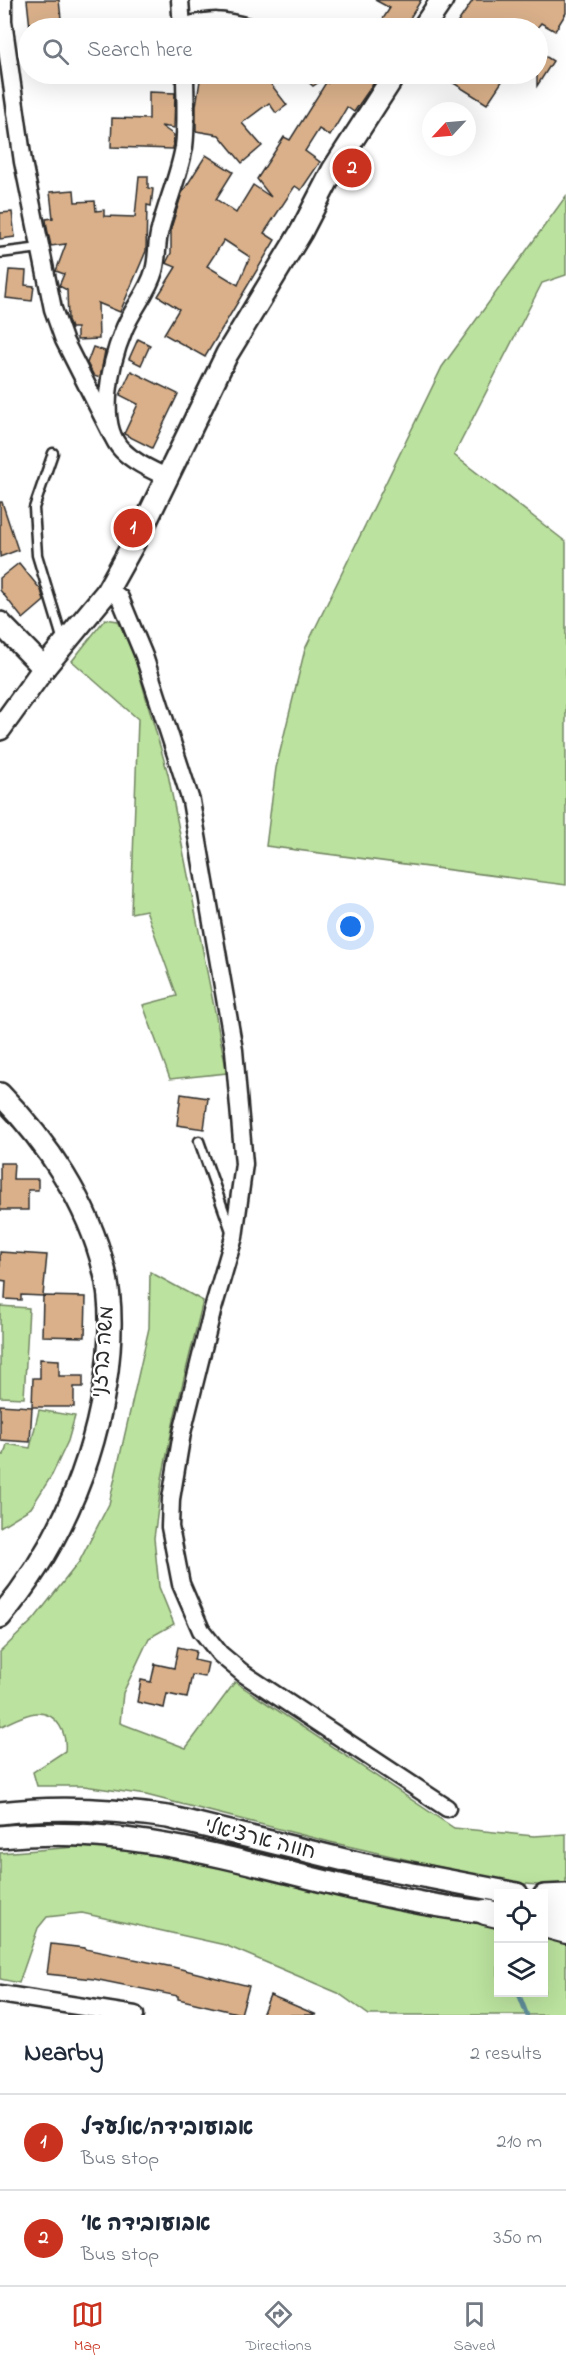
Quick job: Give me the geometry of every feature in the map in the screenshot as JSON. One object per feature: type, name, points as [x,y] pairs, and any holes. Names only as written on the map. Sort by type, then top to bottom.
[{"type":"main road","points":[[548,1926],[566,1931]]},
{"type":"street","points":[[3,0],[3,21],[23,162],[53,309],[64,340],[120,448],[137,463],[168,478]]},
{"type":"street","points":[[180,0],[181,18]]},
{"type":"street","points":[[430,18],[442,0]]},
{"type":"street","points":[[112,435],[107,397],[113,361],[123,330],[140,303],[157,260],[159,232],[177,176],[184,145],[185,84]]},
{"type":"street","points":[[0,729],[44,668],[108,589],[168,478],[227,354],[301,232],[333,170],[389,84]]},
{"type":"street","points":[[108,589],[120,598],[144,657],[191,801],[234,1050],[244,1164],[234,1237],[212,1312],[182,1433],[171,1499],[170,1527],[181,1584],[201,1630],[220,1654],[244,1674],[447,1808]]},
{"type":"street","points":[[0,623],[44,668]]},
{"type":"street","name":"משה ברזני","points":[[0,1094],[40,1138],[73,1193],[88,1224],[104,1268],[109,1292],[110,1322],[107,1373],[90,1450],[79,1482],[67,1513],[44,1556],[32,1576],[0,1617]]},
{"type":"street","name":"חווה ארציאלי","points":[[0,1814],[64,1808],[168,1817],[361,1864],[495,1889]]},
{"type":"street","name":"חווה ארציאלי","points":[[0,1836],[63,1834],[134,1839],[201,1851],[369,1892],[494,1913]]},
{"type":"street","points":[[548,1896],[566,1895]]},
{"type":"street","points":[[548,1915],[566,1915]]},
{"type":"street","points":[[0,1994],[135,2015]]},
{"type":"lane","points":[[0,253],[40,248]]},
{"type":"lane","points":[[52,453],[34,508],[37,555],[64,645]]},
{"type":"lane","points":[[199,1141],[234,1237]]},
{"type":"green space","points":[[566,196],[566,275],[542,283],[454,455],[566,542],[566,885],[266,846],[276,768],[305,649],[442,367]]},
{"type":"green space","points":[[105,619],[118,621],[133,652],[168,774],[227,1073],[170,1079],[143,1005],[177,996],[146,910],[131,913],[138,719],[72,661]]},
{"type":"green space","points":[[150,1272],[203,1301],[175,1415],[162,1479],[154,1538],[159,1587],[174,1624],[149,1638],[123,1693],[120,1723],[186,1748],[235,1682],[454,1828],[534,1836],[566,1834],[566,1883],[558,1887],[505,1882],[330,1842],[146,1795],[84,1786],[37,1786],[33,1772],[65,1751],[63,1732],[51,1717],[37,1713],[28,1714],[0,1727],[0,1652],[34,1619],[79,1562],[109,1504],[149,1328]]},
{"type":"green space","points":[[0,1306],[29,1308],[24,1398],[0,1397]]},
{"type":"green space","points":[[39,1410],[75,1416],[68,1441],[52,1475],[31,1508],[0,1527],[0,1454],[4,1455],[7,1444],[30,1448]]},
{"type":"green space","points":[[102,1847],[212,1863],[494,1926],[494,1997],[548,1997],[548,1938],[566,1942],[566,2015],[369,2015],[338,1993],[225,1945],[82,1913],[47,1917],[38,1928],[19,1983],[0,1979],[0,1853]]},
{"type":"building","points":[[27,0],[59,0],[61,18],[29,18]]},
{"type":"building","points":[[375,0],[421,0],[410,18],[384,18],[390,8]]},
{"type":"building","points":[[473,0],[566,0],[566,13],[555,31],[548,27],[548,18],[461,18]]},
{"type":"building","points":[[548,58],[553,61],[548,69]]},
{"type":"building","points":[[199,84],[271,84],[287,105],[276,113],[269,103],[242,123],[262,146],[242,163],[219,135],[196,131],[196,106]]},
{"type":"building","points":[[325,84],[373,84],[354,112],[347,107],[330,136],[319,129],[305,151],[320,162],[301,190],[295,186],[264,233],[275,240],[205,357],[164,334],[179,309],[158,296],[176,267],[166,263],[171,253],[171,228],[182,193],[206,155],[233,172],[216,199],[236,213],[253,185],[271,197],[257,179],[284,137],[290,140]],"holes":[[[224,240],[250,257],[238,285],[207,266]]]},
{"type":"building","points":[[455,84],[500,84],[487,104]]},
{"type":"building","points":[[149,92],[175,93],[174,128],[161,126],[174,135],[173,149],[111,147],[112,118],[149,119]]},
{"type":"building","points":[[139,176],[148,176],[148,188],[153,189],[151,206],[147,205],[146,251],[120,312],[98,303],[99,339],[77,340],[77,328],[71,328],[68,320],[67,290],[59,286],[64,274],[56,271],[66,244],[51,246],[47,228],[46,219],[53,218],[50,192],[74,190],[75,202],[95,201],[96,211],[104,210],[104,216],[135,217]]},
{"type":"building","points":[[12,212],[15,237],[0,239],[0,213]]},
{"type":"building","points":[[9,270],[26,271],[25,285],[34,286],[32,301],[6,298]]},
{"type":"building","points":[[138,339],[150,345],[141,365],[129,359]]},
{"type":"building","points":[[93,347],[105,351],[100,378],[94,376],[87,363]]},
{"type":"building","points":[[131,371],[178,394],[152,448],[124,434],[138,404],[120,395]]},
{"type":"building","points":[[0,502],[2,502],[18,550],[0,557]]},
{"type":"building","points":[[19,563],[41,590],[44,601],[23,619],[0,590],[0,578]]},
{"type":"building","points":[[181,1094],[208,1098],[204,1129],[177,1125]]},
{"type":"building","points":[[0,1163],[14,1163],[13,1179],[38,1179],[38,1190],[28,1190],[28,1210],[0,1210]]},
{"type":"building","points":[[0,1252],[47,1255],[43,1296],[21,1295],[21,1300],[5,1299],[6,1281],[0,1280]]},
{"type":"building","points":[[43,1296],[86,1297],[85,1337],[42,1336]]},
{"type":"building","points":[[40,1359],[59,1360],[59,1376],[83,1376],[83,1387],[74,1387],[74,1407],[32,1407],[33,1378],[40,1378]]},
{"type":"building","points":[[0,1405],[32,1407],[30,1442],[0,1440]]},
{"type":"building","points":[[178,1647],[196,1651],[194,1660],[208,1663],[205,1677],[192,1675],[187,1698],[167,1694],[164,1708],[137,1702],[141,1680],[151,1682],[155,1664],[174,1668]]},
{"type":"building","points":[[51,1944],[85,1948],[249,1986],[241,2014],[178,1999],[178,1996],[94,1979],[47,1974]]},
{"type":"building","points":[[270,1995],[317,2015],[262,2015]]},
{"type":"waterway","points":[[520,1997],[527,2015]]},
{"type":"place","name":"אבועובידה א׳","points":[[352,168]]},
{"type":"place","name":"אבועובידה/אלעדל","points":[[133,528]]}]
